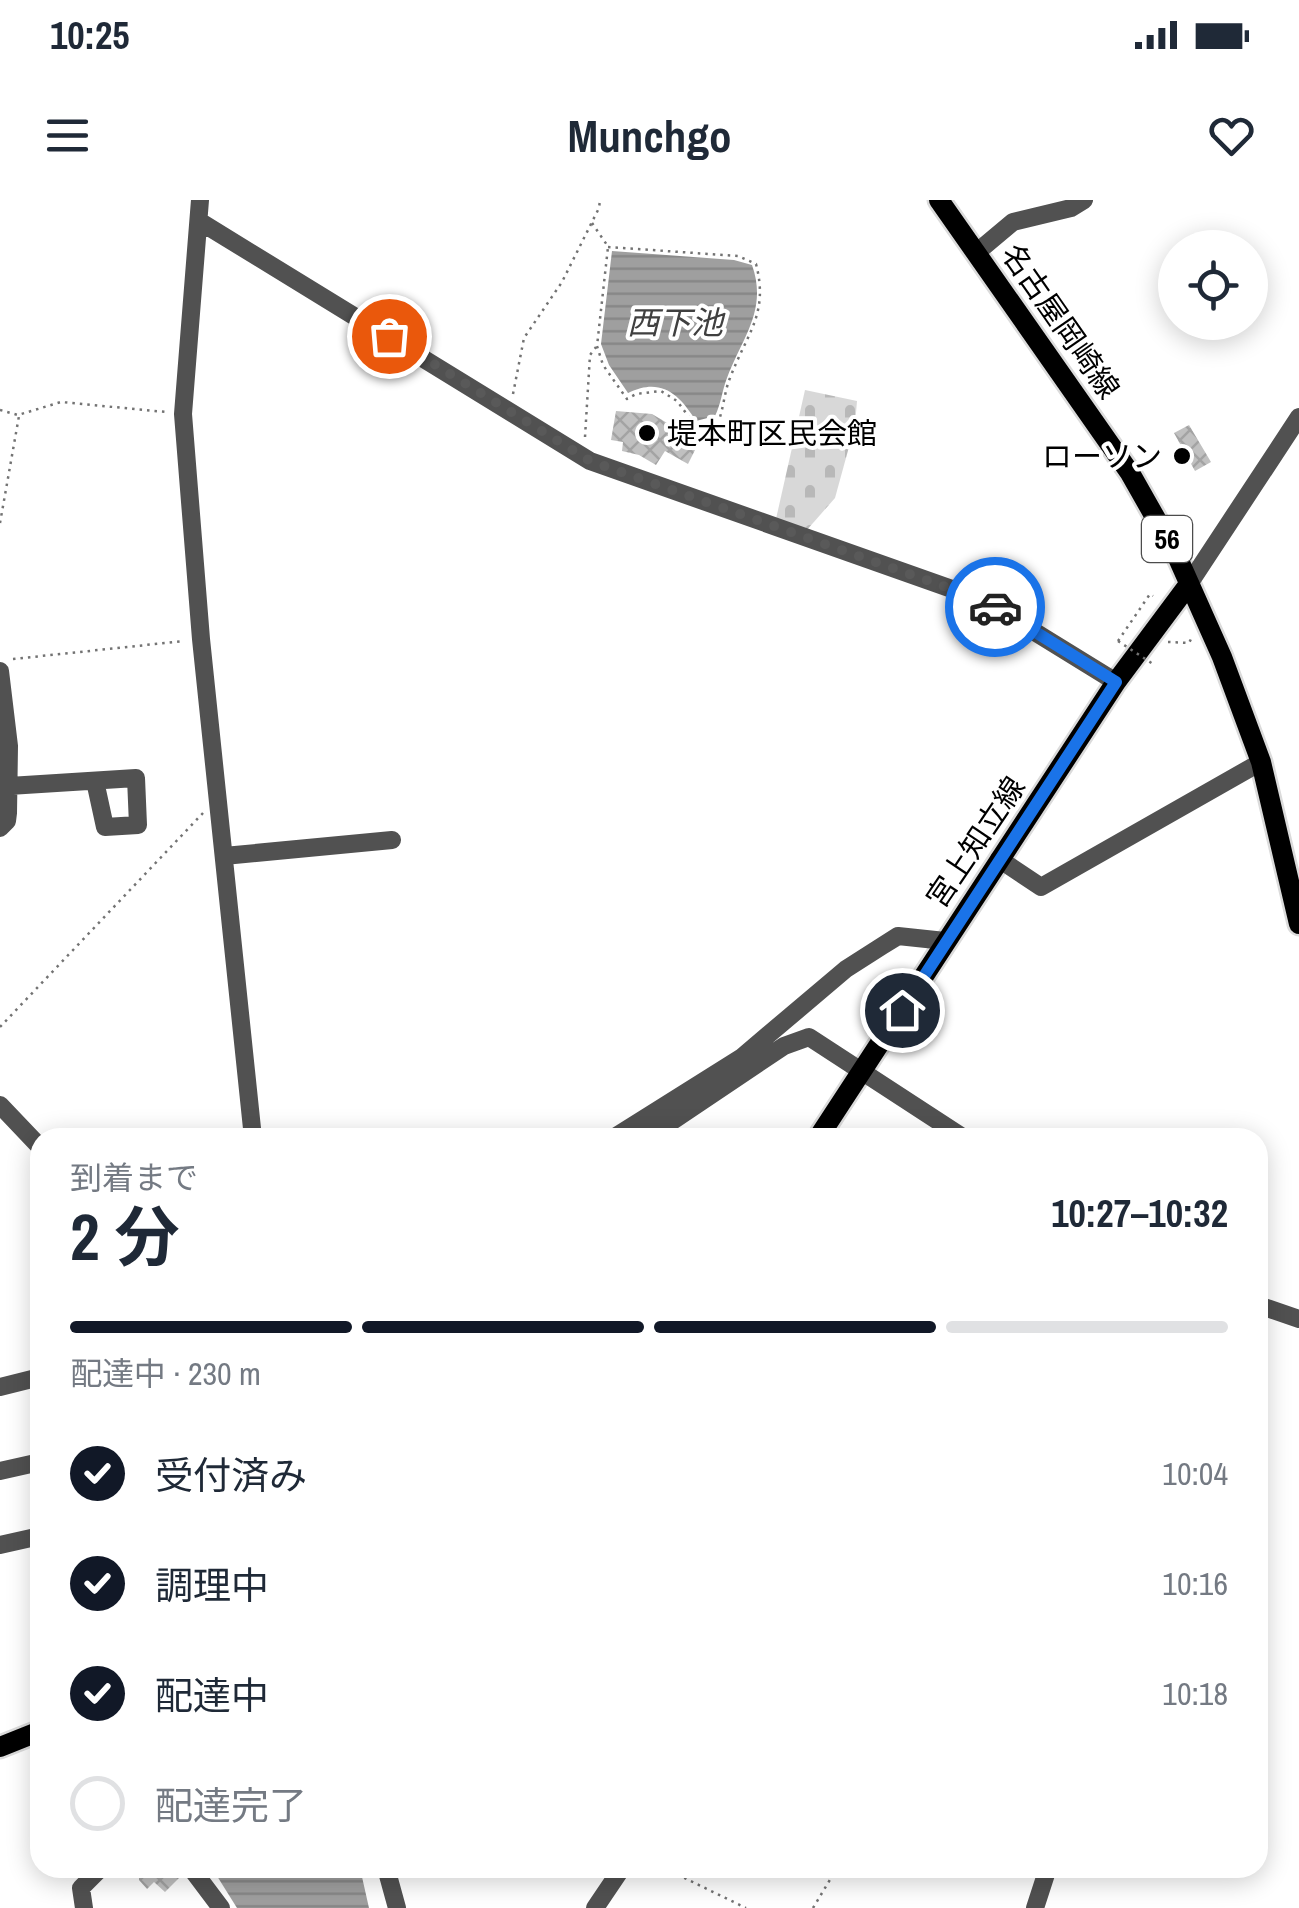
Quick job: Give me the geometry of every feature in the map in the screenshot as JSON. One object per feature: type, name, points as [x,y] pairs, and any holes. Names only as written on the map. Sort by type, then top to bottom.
[{"type":"main road","name":"名古屋岡崎線","points":[[939,200],[1130,473],[1189,584],[1222,657],[1261,762],[1299,924]]},
{"type":"main road","name":"宮上知立線","points":[[825,1128],[1116,682],[1189,584]]},
{"type":"main road","points":[[0,1747],[30,1735]]},
{"type":"street","points":[[200,200],[183,414],[201,639],[252,1128]]},
{"type":"street","points":[[976,253],[1013,222],[1071,208],[1084,200]]},
{"type":"street","points":[[200,220],[590,461],[983,600],[1116,682]]},
{"type":"street","points":[[1189,584],[1299,417]]},
{"type":"street","points":[[0,671],[9,746],[7,821],[0,828]]},
{"type":"street","points":[[998,859],[1041,886],[1261,762]]},
{"type":"street","points":[[8,786],[95,780]]},
{"type":"street","points":[[224,856],[392,840]]},
{"type":"street","points":[[629,1128],[742,1057],[846,969],[898,936],[945,941]]},
{"type":"street","points":[[661,1128],[784,1046],[809,1037],[949,1128]]},
{"type":"street","points":[[0,1104],[30,1136]]},
{"type":"street","points":[[1268,1309],[1299,1320]]},
{"type":"street","points":[[0,1388],[30,1380]]},
{"type":"street","points":[[0,1471],[30,1464]]},
{"type":"street","points":[[0,1545],[30,1538]]},
{"type":"street","points":[[84,1908],[80,1888],[90,1878]]},
{"type":"street","points":[[199,1878],[221,1908]]},
{"type":"street","points":[[389,1878],[397,1908]]},
{"type":"street","points":[[596,1908],[616,1878]]},
{"type":"street","points":[[1034,1908],[1044,1878]]},
{"type":"path","points":[[510,410],[524,338],[562,282],[600,200]]},
{"type":"path","points":[[592,224],[608,247],[597,346],[603,365],[626,399],[661,391],[677,402],[694,424],[715,421],[720,416],[729,380],[753,331],[762,294],[756,264],[738,256],[608,247]]},
{"type":"path","points":[[576,452],[587,425],[590,355],[597,346]]},
{"type":"path","points":[[0,410],[20,414],[61,402],[183,414]]},
{"type":"path","points":[[0,523],[20,414]]},
{"type":"path","points":[[1153,596],[1150,594],[1118,642],[1153,664],[1168,642],[1191,640]]},
{"type":"path","points":[[0,660],[201,639]]},
{"type":"path","points":[[0,1027],[218,797]]},
{"type":"path","points":[[684,1878],[746,1908]]},
{"type":"path","points":[[813,1908],[831,1878]]},
{"type":"green space","points":[[805,390],[857,401],[855,425],[835,498],[806,531],[776,519]]},
{"type":"water","name":"西下池","points":[[612,251],[734,260],[752,265],[755,310],[715,416],[696,421],[683,403],[659,387],[628,393],[609,365],[601,344]]},
{"type":"water","points":[[218,1878],[362,1878],[369,1908],[237,1908]]},
{"type":"building","name":"堤本町区民会館","points":[[616,411],[652,414],[699,442],[688,464],[665,451],[656,465],[622,451],[623,442],[611,440]]},
{"type":"building","points":[[1189,425],[1211,462],[1195,471],[1174,433]]},
{"type":"building","points":[[179,1878],[165,1892],[154,1882],[147,1889],[139,1880]]},
{"type":"way so far","points":[[389,336],[590,461],[995,607]]},
{"type":"place","name":"堤本町区民会館","points":[[647,433]]},
{"type":"place","name":"ローソン","points":[[1182,456]]},
{"type":"route","points":[[902,1010],[1116,682],[995,607]]}]
